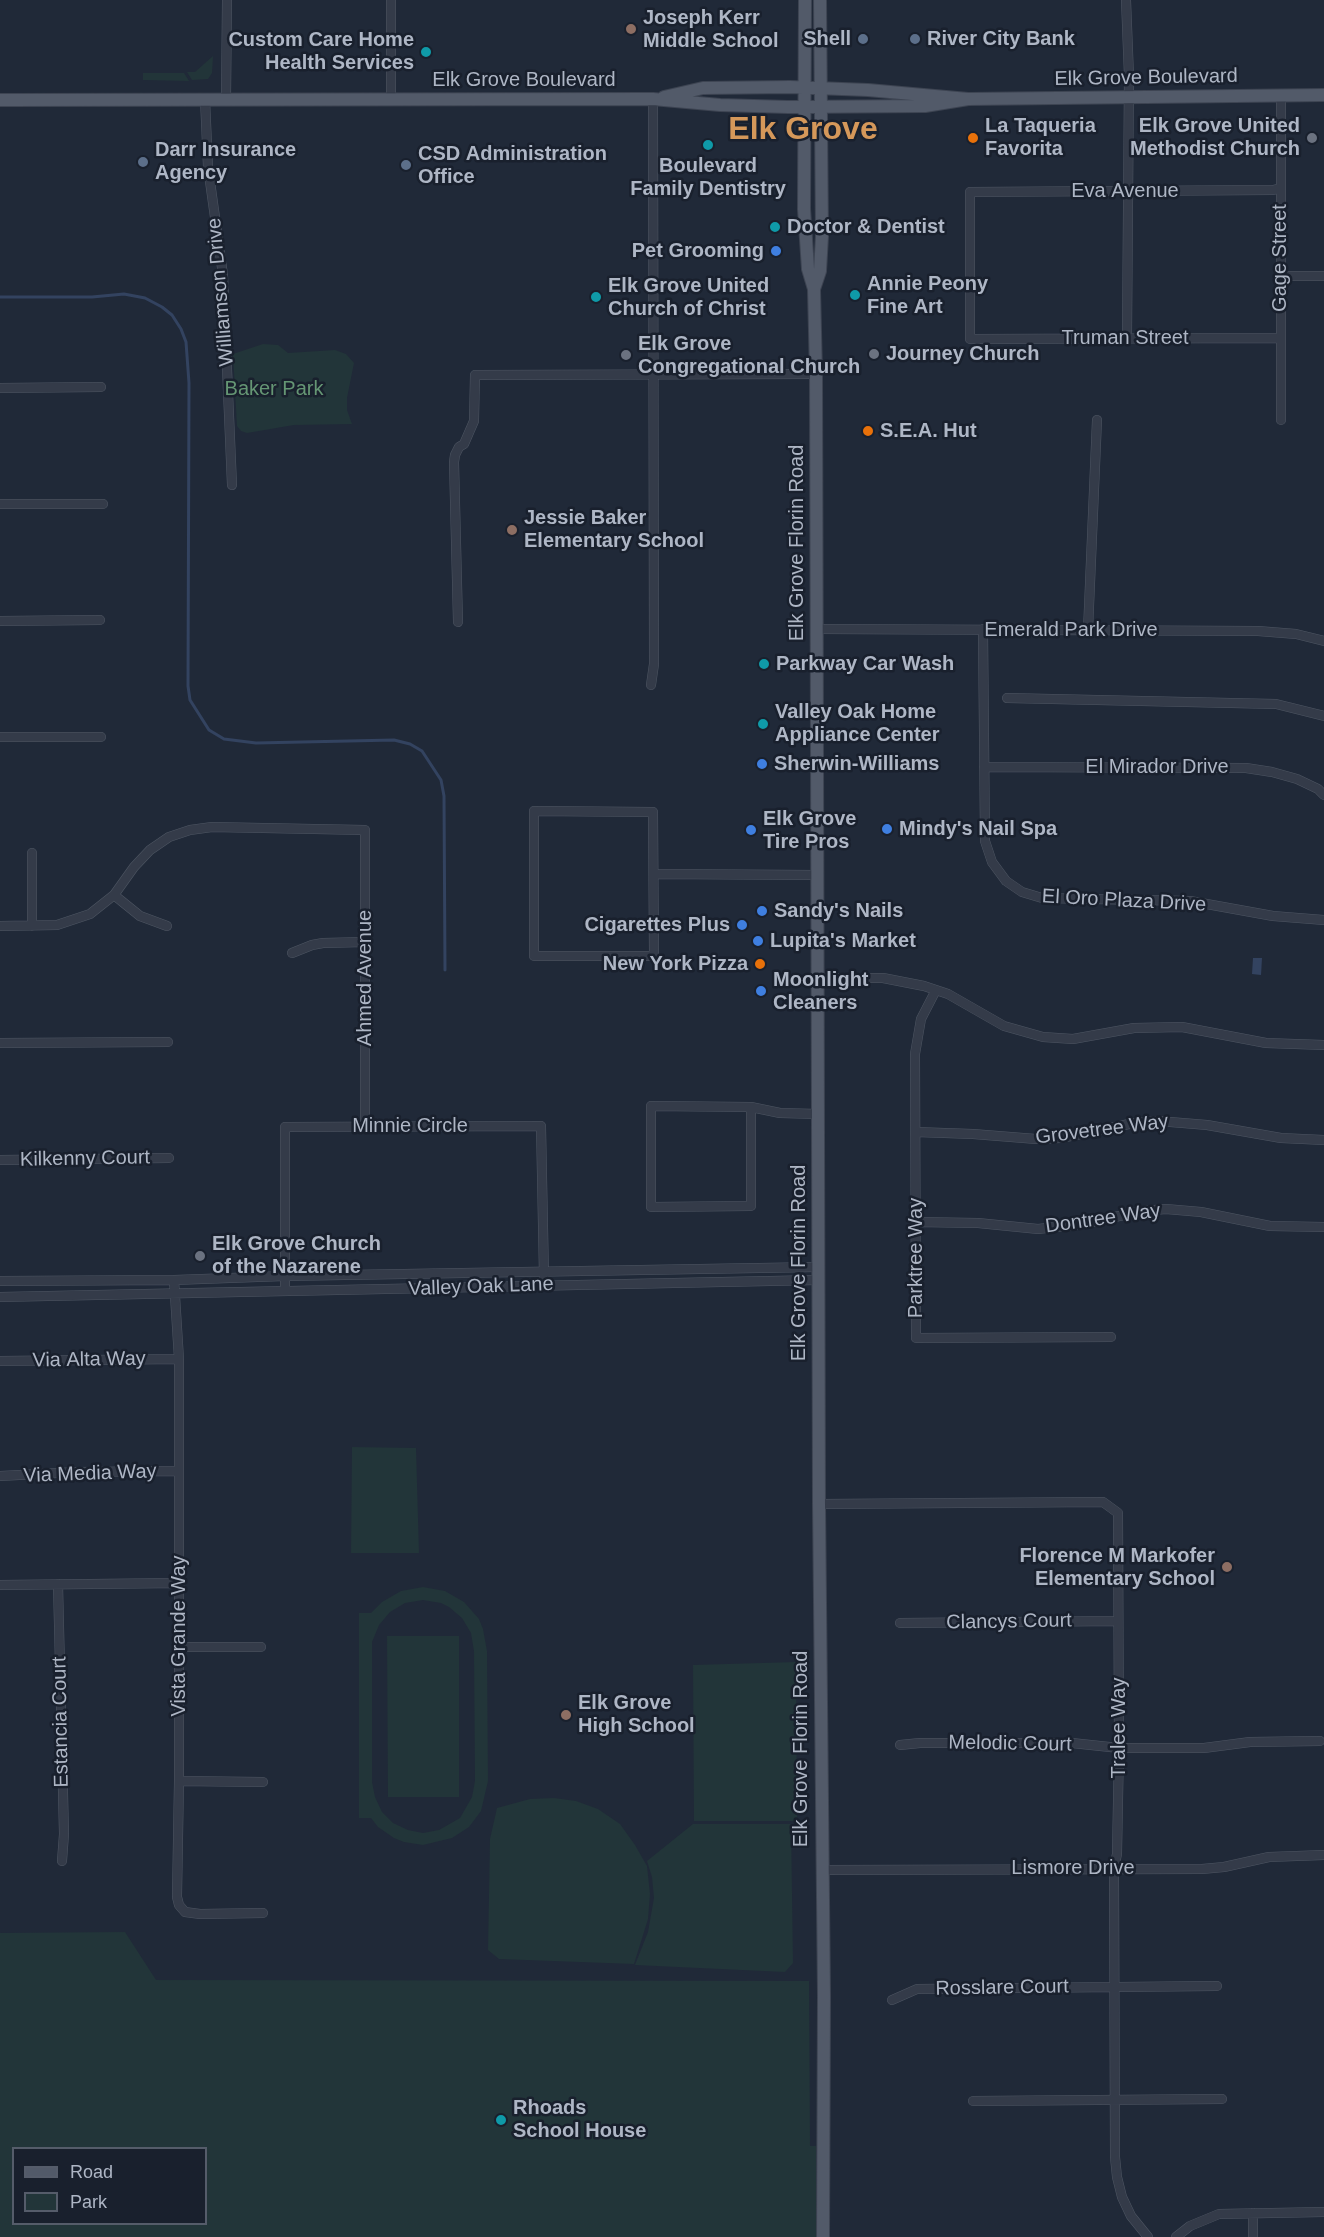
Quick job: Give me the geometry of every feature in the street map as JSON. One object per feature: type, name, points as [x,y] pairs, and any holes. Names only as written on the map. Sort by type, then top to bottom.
[{"type":"main road","name":"Elk Grove Florin Road","points":[[806,0],[805,218],[808,269],[814,289],[816,374],[818,1280],[824,2237]]},
{"type":"main road","name":"Elk Grove Florin Road","points":[[814,289],[820,271],[822,236],[820,0]]},
{"type":"main road","name":"Elk Grove Boulevard","points":[[653,99],[703,88],[820,88],[893,91],[968,99],[1324,95]]},
{"type":"main road","name":"Elk Grove Boulevard","points":[[0,100],[653,99],[720,105],[820,107],[925,106],[968,99]]},
{"type":"street","points":[[226,100],[227,0]]},
{"type":"street","points":[[391,99],[392,0]]},
{"type":"street","points":[[1126,0],[1129,98],[1127,338]]},
{"type":"street","name":"Gage Street","points":[[1281,96],[1281,420]]},
{"type":"street","name":"Williamson Drive","points":[[205,99],[208,166],[223,275],[232,485]]},
{"type":"street","points":[[651,685],[654,664],[653,99]]},
{"type":"street","name":"Eva Avenue","points":[[970,339],[970,192],[1273,190],[1281,188]]},
{"type":"street","points":[[1280,276],[1324,276]]},
{"type":"street","name":"Truman Street","points":[[970,339],[1280,338]]},
{"type":"street","points":[[458,622],[454,462],[455,455],[459,447],[464,444],[474,421],[475,375],[816,374]]},
{"type":"street","points":[[0,388],[100,387]]},
{"type":"street","points":[[1088,630],[1097,420]]},
{"type":"street","points":[[0,504],[103,504]]},
{"type":"street","points":[[0,621],[100,620]]},
{"type":"street","name":"Emerald Park Drive","points":[[817,629],[1271,632],[1296,634],[1324,641]]},
{"type":"street","name":"El Oro Plaza Drive","points":[[983,629],[984,831],[988,852],[997,871],[1004,879],[1022,892],[1042,898],[1190,901],[1274,916],[1324,920]]},
{"type":"street","points":[[1007,698],[1276,704],[1323,715]]},
{"type":"street","points":[[0,737],[101,737]]},
{"type":"street","name":"El Mirador Drive","points":[[984,767],[1246,768],[1297,779],[1318,789],[1324,795]]},
{"type":"street","points":[[534,811],[653,812],[654,874],[654,956],[534,956],[534,811]]},
{"type":"street","name":"Ahmed Avenue","points":[[114,895],[134,867],[150,850],[169,837],[189,830],[212,827],[365,830],[365,1126]]},
{"type":"street","points":[[32,853],[32,926]]},
{"type":"street","points":[[654,874],[818,875]]},
{"type":"street","points":[[0,926],[57,925],[79,919],[100,908],[114,895],[140,916],[167,926]]},
{"type":"street","points":[[292,953],[323,943],[365,942]]},
{"type":"street","points":[[818,978],[883,978],[904,981],[936,990],[967,1004],[1004,1026],[1042,1038],[1073,1039],[1134,1028],[1166,1026],[1206,1030],[1266,1043],[1324,1045]]},
{"type":"street","name":"Parktree Way","points":[[936,990],[921,1019],[916,1041],[916,1338],[1111,1337]]},
{"type":"street","points":[[0,1042],[168,1042]]},
{"type":"street","points":[[751,1107],[751,1206],[651,1207],[651,1106],[751,1107],[780,1113],[818,1114]]},
{"type":"street","name":"Grovetree Way","points":[[916,1132],[1036,1139],[1061,1138],[1134,1123],[1158,1121],[1207,1125],[1281,1138],[1324,1140]]},
{"type":"street","name":"Minnie Circle","points":[[285,1292],[285,1127],[541,1126],[544,1285]]},
{"type":"street","name":"Kilkenny Court","points":[[0,1160],[169,1158]]},
{"type":"street","name":"Dontree Way","points":[[916,1222],[978,1223],[1038,1229],[1083,1224],[1142,1210],[1166,1209],[1202,1212],[1270,1226],[1324,1227]]},
{"type":"street","name":"Valley Oak Lane","points":[[0,1281],[174,1280],[818,1267]]},
{"type":"street","name":"Vista Grande Way","points":[[174,1280],[178,1359],[180,1583],[177,1897],[179,1905],[185,1912],[200,1914],[262,1913]]},
{"type":"street","name":"Valley Oak Lane","points":[[0,1297],[818,1280]]},
{"type":"street","name":"Via Alta Way","points":[[0,1361],[178,1359]]},
{"type":"street","name":"Via Media Way","points":[[0,1476],[77,1472],[179,1471]]},
{"type":"street","name":"Tralee Way","points":[[819,1504],[1103,1502],[1118,1513],[1118,1854],[1114,1868],[1115,2157],[1119,2187],[1131,2216],[1148,2237]]},
{"type":"street","points":[[0,1585],[180,1583]]},
{"type":"street","name":"Estancia Court","points":[[58,1584],[64,1834],[62,1861]]},
{"type":"street","name":"Clancys Court","points":[[900,1623],[1118,1621]]},
{"type":"street","points":[[179,1647],[261,1647]]},
{"type":"street","name":"Melodic Court","points":[[900,1745],[1072,1743],[1119,1748],[1204,1748],[1250,1742],[1320,1741]]},
{"type":"street","points":[[179,1781],[263,1782]]},
{"type":"street","name":"Lismore Drive","points":[[822,1870],[1202,1869],[1224,1867],[1257,1858],[1324,1855]]},
{"type":"street","name":"Rosslare Court","points":[[892,2000],[917,1989],[1217,1986]]},
{"type":"street","points":[[973,2101],[1222,2099]]},
{"type":"street","points":[[1176,2237],[1190,2226],[1219,2214],[1324,2212]]},
{"type":"street","points":[[1253,2213],[1253,2237]]},
{"type":"green space","points":[[213,56],[212,73],[208,79],[192,80],[187,72],[195,72]]},
{"type":"green space","points":[[143,73],[184,73],[189,81],[143,80]]},
{"type":"green space","name":"Baker Park","points":[[263,344],[278,345],[288,353],[335,350],[346,354],[354,363],[347,398],[347,410],[352,424],[294,425],[247,433],[241,431],[237,426],[233,354]]},
{"type":"green space","points":[[352,1447],[416,1448],[419,1553],[351,1553]]},
{"type":"green space","points":[[423,1587],[445,1591],[464,1602],[479,1619],[487,1651],[488,1781],[481,1811],[469,1827],[452,1838],[423,1845],[394,1838],[378,1827],[371,1818],[359,1818],[359,1613],[371,1613],[382,1602],[401,1591]],"holes":[[[423,1600],[441,1603],[462,1618],[471,1633],[474,1651],[475,1781],[472,1797],[460,1818],[439,1830],[423,1833],[408,1830],[393,1823],[382,1812],[375,1797],[372,1782],[372,1642],[379,1625],[390,1612],[405,1603]]]},
{"type":"green space","points":[[387,1636],[459,1636],[459,1797],[388,1797]]},
{"type":"green space","points":[[796,1662],[797,1821],[694,1821],[693,1665]]},
{"type":"green space","points":[[554,1798],[576,1801],[598,1809],[620,1824],[647,1866],[650,1894],[648,1919],[634,1964],[499,1959],[488,1950],[490,1839],[497,1808],[530,1799]]},
{"type":"green space","points":[[693,1824],[791,1824],[793,1963],[785,1972],[635,1965],[648,1932],[654,1898],[652,1877],[647,1861]]},
{"type":"green space","points":[[125,1932],[156,1980],[809,1981],[810,2146],[816,2146],[816,2237],[0,2237],[0,1933]]},
{"type":"water","points":[[1253,958],[1262,958],[1261,975],[1252,974]]},
{"type":"waterway","points":[[0,297],[92,297],[124,294],[145,298],[172,315],[186,342],[189,383],[188,686],[190,700],[209,730],[224,739],[256,743],[394,740],[410,744],[422,751],[441,780],[444,796],[445,970]]},
{"type":"place","name":"Joseph Kerr Middle School","points":[[631,29]]},
{"type":"place","name":"Shell","points":[[863,39]]},
{"type":"place","name":"River City Bank","points":[[915,39]]},
{"type":"place","name":"Custom Care Home Health Services","points":[[426,52]]},
{"type":"place","name":"La Taqueria Favorita","points":[[973,138]]},
{"type":"place","name":"Elk Grove United Methodist Church","points":[[1312,138]]},
{"type":"place","name":"Boulevard Family Dentistry","points":[[708,145]]},
{"type":"place","name":"Darr Insurance Agency","points":[[143,162]]},
{"type":"place","name":"CSD Administration Office","points":[[406,165]]},
{"type":"place","name":"Doctor & Dentist","points":[[775,227]]},
{"type":"place","name":"Pet Grooming","points":[[776,251]]},
{"type":"place","name":"Annie Peony Fine Art","points":[[855,295]]},
{"type":"place","name":"Elk Grove United Church of Christ","points":[[596,297]]},
{"type":"place","name":"Journey Church","points":[[874,354]]},
{"type":"place","name":"Elk Grove Congregational Church","points":[[626,355]]},
{"type":"place","name":"S.E.A. Hut","points":[[868,431]]},
{"type":"place","name":"Jessie Baker Elementary School","points":[[512,530]]},
{"type":"place","name":"Parkway Car Wash","points":[[764,664]]},
{"type":"place","name":"Valley Oak Home Appliance Center","points":[[763,724]]},
{"type":"place","name":"Sherwin-Williams","points":[[762,764]]},
{"type":"place","name":"Mindy's Nail Spa","points":[[887,829]]},
{"type":"place","name":"Elk Grove Tire Pros","points":[[751,830]]},
{"type":"place","name":"Sandy's Nails","points":[[762,911]]},
{"type":"place","name":"Cigarettes Plus","points":[[742,925]]},
{"type":"place","name":"Lupita's Market","points":[[758,941]]},
{"type":"place","name":"New York Pizza","points":[[760,964]]},
{"type":"place","name":"Moonlight Cleaners","points":[[761,991]]},
{"type":"place","name":"Elk Grove Church of the Nazarene","points":[[200,1256]]},
{"type":"place","name":"Florence M Markofer Elementary School","points":[[1227,1567]]},
{"type":"place","name":"Elk Grove High School","points":[[566,1715]]},
{"type":"place","name":"Rhoads School House","points":[[501,2120]]},
{"type":"district","name":"Elk Grove","points":[[803,130]]}]
